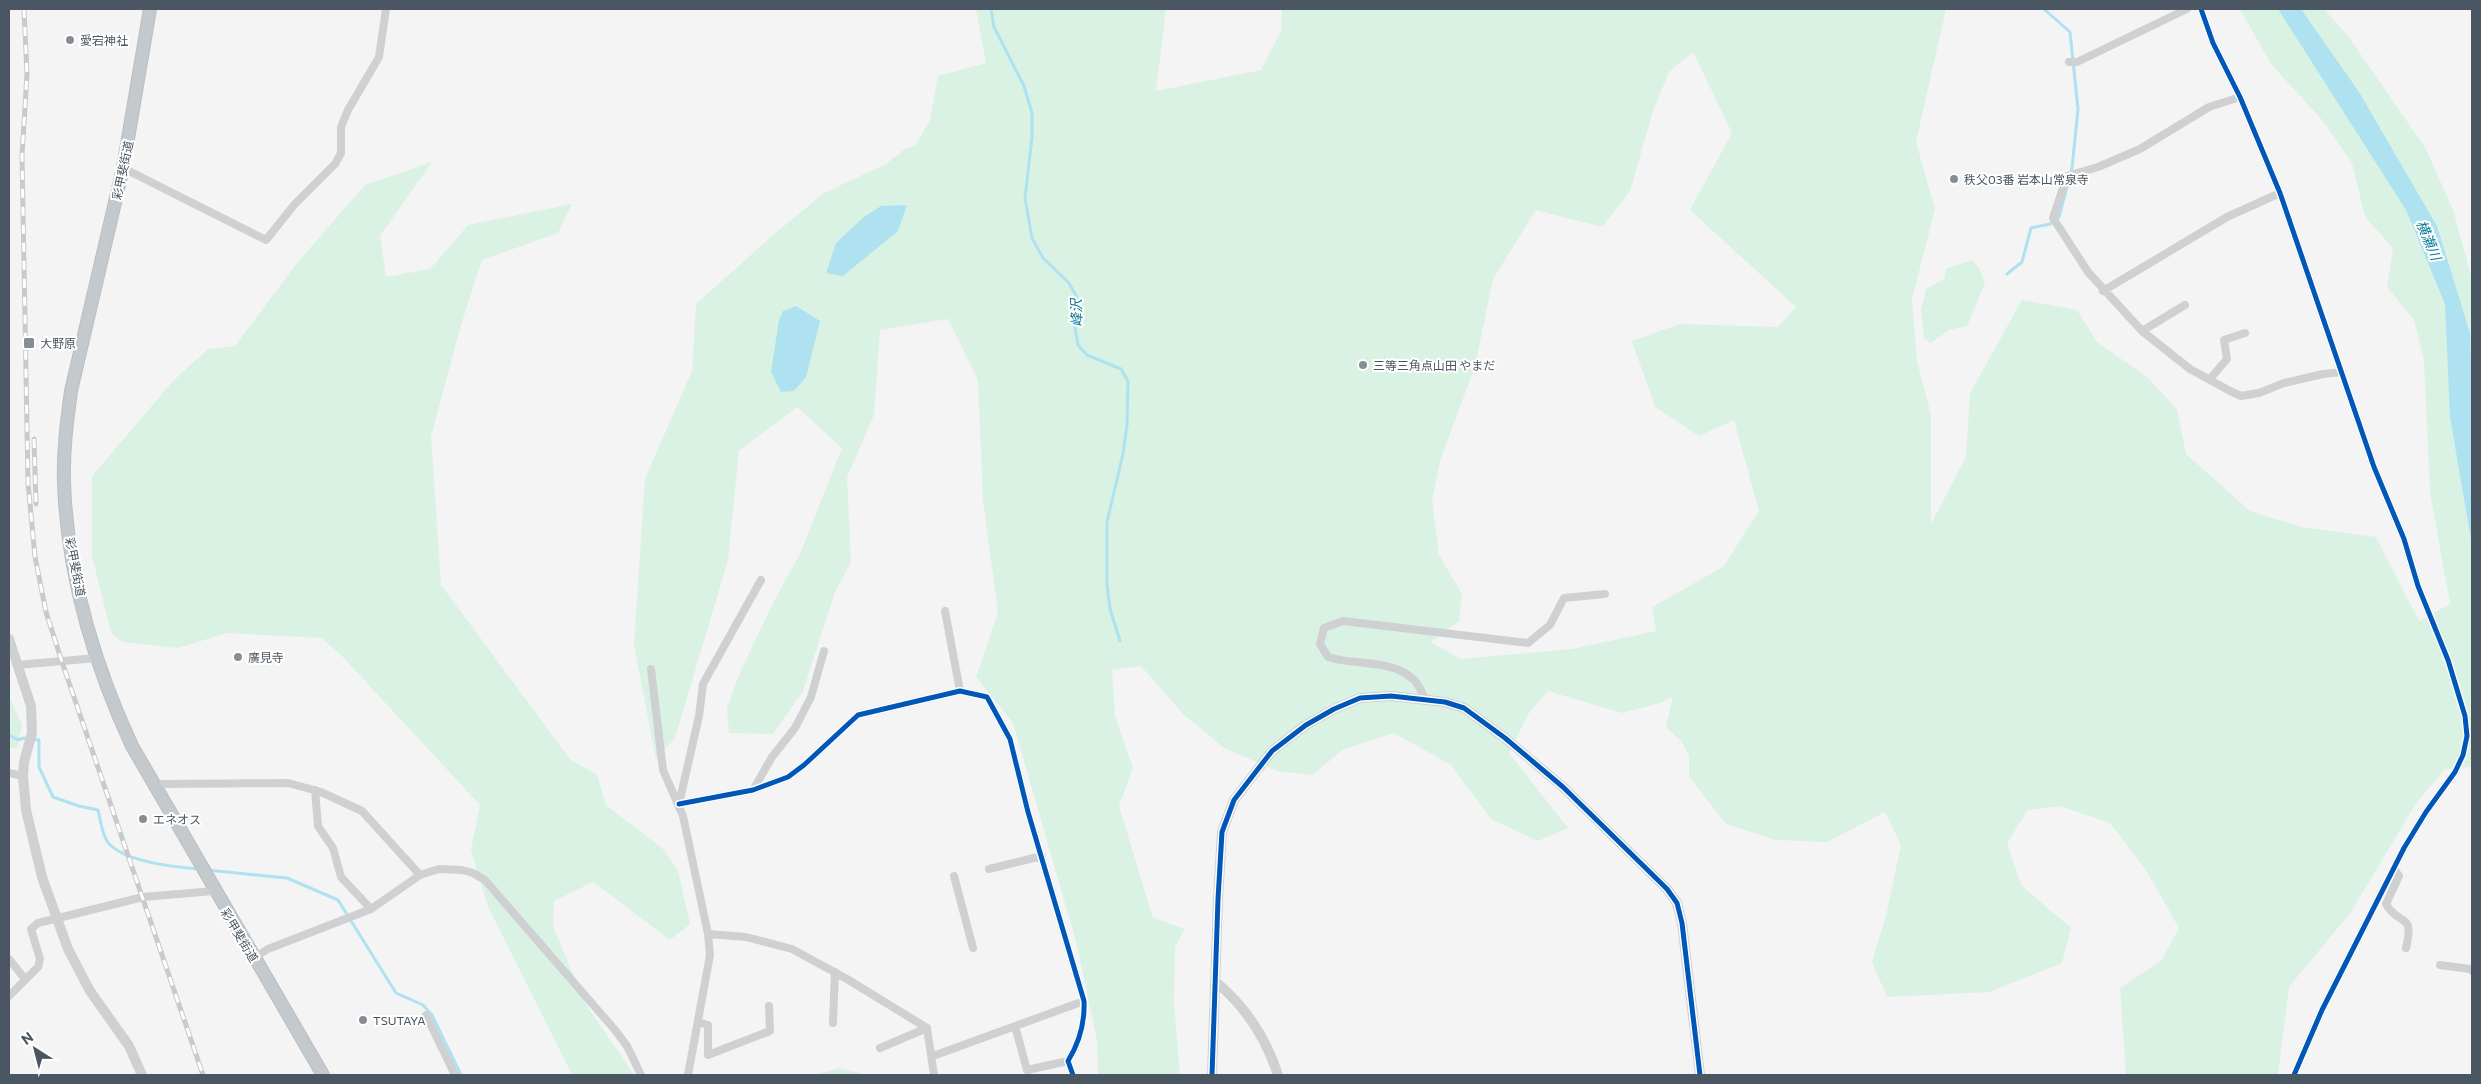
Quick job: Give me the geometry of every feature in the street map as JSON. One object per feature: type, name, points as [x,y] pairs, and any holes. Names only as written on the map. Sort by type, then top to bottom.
[{"type":"highway","name":"彩甲斐街道","points":[[150,9],[123,168],[72,391],[65,448],[64,480],[74,566],[97,658],[111,702],[155,789],[323,1075]]},
{"type":"street","points":[[123,168],[266,240],[294,205],[335,164],[341,153],[341,127],[348,110],[379,57],[386,9]]},
{"type":"street","points":[[2069,62],[2077,62],[2187,9]]},
{"type":"street","points":[[2201,9],[2213,43],[2240,97],[2280,193],[2374,466],[2404,539],[2418,586],[2455,680],[2467,736],[2463,755],[2455,772],[2426,812],[2394,869],[2322,1010],[2294,1075]]},
{"type":"street","points":[[2240,97],[2209,107],[2140,149],[2098,167],[2068,176],[2053,218],[2088,272],[2103,290],[2142,331],[2190,370],[2241,396],[2259,393],[2284,383],[2323,374],[2342,372]]},
{"type":"street","points":[[2103,290],[2228,217],[2280,193]]},
{"type":"street","points":[[2142,331],[2185,305]]},
{"type":"street","points":[[2210,379],[2227,360],[2224,340],[2244,333]]},
{"type":"street","points":[[679,804],[699,716],[703,684],[761,580]]},
{"type":"street","points":[[1425,699],[1415,680],[1396,666],[1345,662],[1328,657],[1320,644],[1324,628],[1343,621],[1528,643],[1550,625],[1564,598],[1604,594]]},
{"type":"street","points":[[945,611],[960,691]]},
{"type":"street","points":[[9,639],[31,706],[32,733],[26,752],[23,776],[26,810],[35,853],[55,917],[81,976],[130,1046],[142,1075]]},
{"type":"street","points":[[753,790],[772,757],[795,728],[807,705],[824,651]]},
{"type":"street","points":[[17,665],[97,658]]},
{"type":"street","points":[[651,669],[663,770],[667,784],[679,804],[708,934],[710,955],[688,1075]]},
{"type":"street","points":[[679,804],[753,790],[788,777],[858,714],[960,691],[987,697],[1010,740],[1084,1001],[1084,1016],[1078,1039],[1068,1061],[1073,1075]]},
{"type":"street","points":[[1212,1075],[1222,832],[1234,800],[1272,751],[1306,725],[1334,709],[1360,698],[1391,696],[1425,699],[1464,708],[1505,738],[1563,787],[1667,889],[1677,903],[1682,923],[1700,1075]]},
{"type":"street","points":[[9,773],[23,776]]},
{"type":"street","points":[[155,789],[162,784],[288,783],[315,790],[362,811],[420,875]]},
{"type":"street","points":[[315,790],[318,826],[333,848],[341,877],[371,908]]},
{"type":"street","points":[[989,869],[1042,856]]},
{"type":"street","points":[[254,958],[268,948],[371,908],[420,875],[450,868],[473,873],[485,880],[615,1030],[627,1046],[641,1075]]},
{"type":"street","points":[[2394,869],[2399,876],[2386,904],[2391,912],[2403,917],[2409,925],[2410,932],[2406,948]]},
{"type":"street","points":[[954,876],[973,948]]},
{"type":"street","points":[[9,996],[38,967],[40,959],[32,929],[38,923],[55,917],[143,897],[214,891]]},
{"type":"street","points":[[708,934],[746,937],[792,949],[927,1028],[934,1075]]},
{"type":"street","points":[[9,959],[25,979]]},
{"type":"street","points":[[2440,965],[2470,969],[2472,971]]},
{"type":"street","points":[[833,1023],[834,972]]},
{"type":"street","points":[[1216,982],[1237,998],[1268,1046],[1278,1075]]},
{"type":"street","points":[[932,1056],[1084,1001]]},
{"type":"street","points":[[698,1022],[708,1025],[708,1055],[770,1031],[769,1006]]},
{"type":"street","points":[[426,1015],[455,1075]]},
{"type":"street","points":[[1015,1026],[1027,1070],[1068,1061]]},
{"type":"street","points":[[880,1048],[927,1028]]},
{"type":"green space","points":[[976,9],[1166,9],[1156,91],[1261,70],[1281,31],[1282,9],[1946,9],[1916,142],[1935,209],[1912,299],[1917,361],[1931,415],[1931,524],[1966,457],[1970,393],[2022,300],[2077,310],[2097,342],[2147,377],[2177,409],[2186,454],[2250,511],[2301,527],[2376,537],[2419,621],[2450,604],[2430,492],[2424,360],[2414,320],[2387,287],[2393,248],[2365,217],[2352,163],[2322,120],[2271,64],[2240,9],[2324,9],[2348,36],[2426,149],[2453,210],[2472,279],[2472,767],[2445,769],[2417,802],[2351,912],[2289,987],[2278,1075],[2126,1075],[2120,988],[2161,961],[2179,928],[2146,870],[2110,823],[2060,806],[2028,810],[2007,843],[2021,885],[2071,928],[2062,963],[1989,992],[1887,997],[1872,962],[1886,916],[1901,845],[1885,812],[1827,842],[1775,840],[1726,824],[1689,777],[1689,755],[1681,741],[1666,727],[1673,697],[1660,703],[1622,713],[1548,691],[1529,713],[1509,753],[1568,828],[1538,841],[1491,819],[1451,765],[1394,733],[1344,749],[1312,775],[1277,771],[1224,748],[1183,714],[1141,666],[1112,670],[1115,716],[1133,768],[1119,806],[1153,918],[1185,929],[1175,946],[1174,1002],[1180,1075],[1098,1075],[1097,1040],[1076,941],[1013,723],[976,677],[998,612],[983,501],[978,380],[948,319],[880,330],[874,415],[847,477],[851,562],[835,592],[803,691],[773,734],[729,733],[727,708],[739,675],[771,607],[800,554],[842,448],[797,407],[739,451],[728,560],[675,738],[656,759],[634,645],[645,479],[692,371],[696,304],[772,236],[824,193],[886,164],[905,149],[915,146],[930,120],[938,76],[986,63]],"holes":[[[1693,52],[1732,133],[1690,210],[1796,307],[1778,327],[1680,324],[1632,341],[1655,407],[1699,436],[1734,420],[1759,511],[1723,567],[1652,607],[1656,631],[1572,649],[1461,659],[1430,642],[1459,621],[1462,594],[1439,555],[1432,500],[1440,461],[1475,366],[1493,279],[1536,210],[1602,227],[1630,191],[1653,111],[1669,72]],[[907,205],[898,231],[843,276]]]},
{"type":"green space","points":[[432,162],[380,236],[386,277],[430,269],[468,225],[572,204],[558,233],[482,260],[461,325],[431,436],[441,585],[570,759],[597,775],[606,805],[663,849],[678,871],[690,924],[670,940],[593,882],[554,901],[553,926],[585,1003],[634,1075],[572,1075],[488,907],[471,850],[480,805],[341,655],[321,638],[227,633],[178,648],[122,642],[111,633],[92,556],[92,476],[173,381],[208,349],[235,346],[297,263],[365,185]]},
{"type":"green space","points":[[1972,260],[1979,268],[1985,283],[1967,326],[1949,330],[1931,343],[1924,339],[1921,310],[1926,289],[1944,279],[1946,269]]},
{"type":"green space","points":[[9,696],[22,725],[17,748],[9,747]]},
{"type":"green space","points":[[839,1068],[869,1075],[815,1075]]},
{"type":"water","name":"横瀬川","points":[[2278,9],[2301,9],[2359,92],[2437,226],[2470,333],[2472,545],[2450,417],[2445,304],[2406,210]]},
{"type":"water","points":[[907,205],[898,231],[843,276],[826,273],[836,243],[864,217],[881,206]]},
{"type":"water","points":[[796,306],[820,321],[806,377],[794,391],[781,392],[771,372],[779,320],[783,311]]},
{"type":"waterway","name":"峰沢","points":[[991,9],[994,27],[1024,86],[1032,113],[1032,137],[1025,198],[1032,238],[1043,258],[1068,282],[1077,297],[1075,327],[1078,345],[1087,355],[1121,369],[1128,381],[1127,425],[1123,454],[1107,522],[1107,585],[1110,609],[1120,641]]},
{"type":"waterway","points":[[2007,274],[2022,262],[2031,228],[2050,224],[2059,217],[2072,168],[2078,109],[2070,32],[2044,9]]},
{"type":"waterway","points":[[9,735],[18,740],[24,738],[39,740],[39,767],[53,797],[98,810],[105,838],[114,848],[136,859],[176,867],[199,869]]},
{"type":"waterway","points":[[207,870],[287,878],[338,900],[396,993],[423,1005],[432,1015],[461,1075]]},
{"type":"railway","points":[[24,9],[27,74],[22,155],[28,483],[35,557],[46,612],[62,662],[203,1075]]},
{"type":"railway","points":[[34,439],[36,504]]},
{"type":"cycle path","points":[[2201,9],[2213,43],[2240,97],[2280,193],[2374,467],[2404,539],[2418,586],[2448,660],[2465,716],[2467,736],[2463,755],[2455,772],[2426,812],[2404,848],[2322,1010],[2294,1075]]},
{"type":"cycle path","points":[[679,804],[753,790],[788,777],[804,765],[858,715],[960,691],[987,697],[1010,739],[1028,812],[1084,1001],[1080,1032],[1068,1061],[1073,1075]]},
{"type":"cycle path","points":[[1212,1075],[1222,832],[1234,800],[1272,751],[1306,725],[1334,709],[1360,698],[1391,696],[1445,702],[1464,708],[1505,738],[1563,787],[1667,889],[1677,903],[1682,923],[1700,1075]]},
{"type":"place","name":"愛宕神社","points":[[70,40]]},
{"type":"place","name":"秩父03番 岩本山常泉寺","points":[[1954,179]]},
{"type":"place","name":"大野原","points":[[29,343]]},
{"type":"place","name":"三等三角点山田 やまだ","points":[[1363,365]]},
{"type":"place","name":"廣見寺","points":[[238,657]]},
{"type":"place","name":"エネオス","points":[[143,819]]},
{"type":"place","name":"TSUTAYA","points":[[363,1020]]}]
